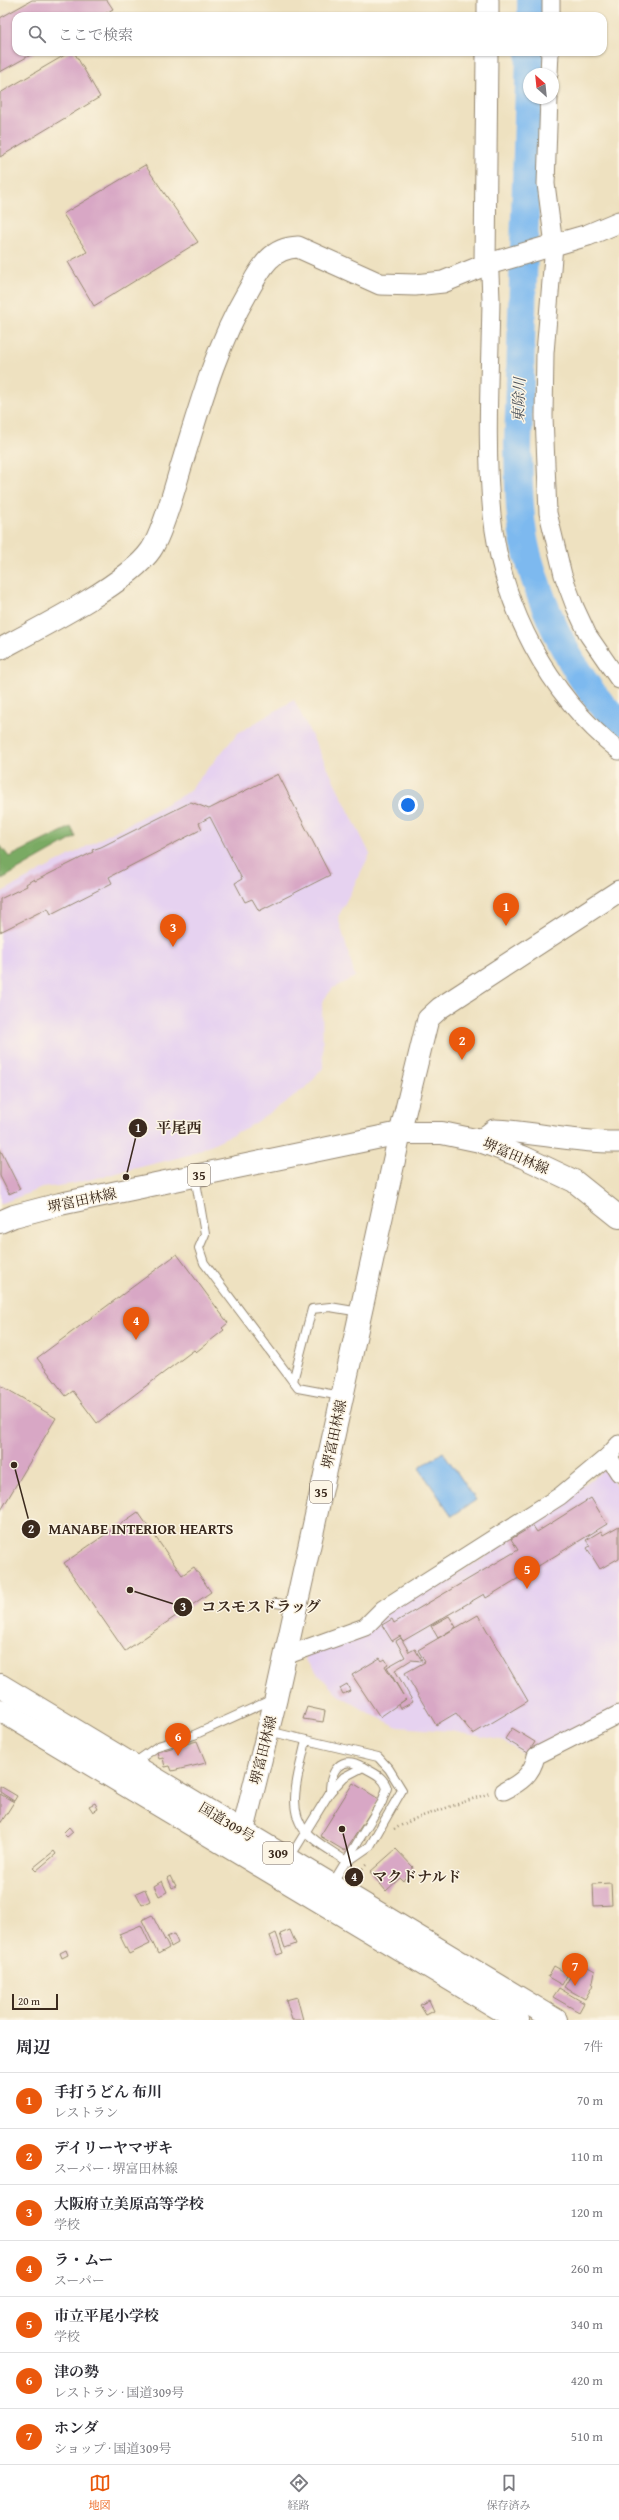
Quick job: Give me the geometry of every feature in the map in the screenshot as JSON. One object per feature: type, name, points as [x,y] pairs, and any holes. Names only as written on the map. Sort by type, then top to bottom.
[{"type":"main road","name":"堺富田林線","points":[[238,1840],[268,1731],[285,1656],[286,1605],[342,1396],[400,1133]]},
{"type":"main road","name":"堺富田林線","points":[[0,1222],[14,1216],[60,1204],[400,1133],[442,1133],[480,1140],[523,1157],[574,1181],[619,1217]]},
{"type":"main road","name":"国道309号","points":[[0,1685],[132,1764],[238,1840],[518,2020]]},
{"type":"main road","name":"国道309号","points":[[0,1710],[238,1840],[289,1859],[556,2020]]},
{"type":"street","points":[[488,0],[488,12]]},
{"type":"street","points":[[551,0],[551,12]]},
{"type":"street","points":[[487,56],[491,263],[490,471],[492,516],[502,563],[518,613],[545,669],[581,718],[619,751]]},
{"type":"street","points":[[549,68],[550,56]]},
{"type":"street","points":[[549,104],[546,184],[551,246],[544,392],[548,513],[563,576],[575,607],[588,635],[619,680]]},
{"type":"street","points":[[0,649],[104,589],[133,569],[152,550],[171,501],[216,356],[230,323],[266,261],[285,248],[298,247],[380,284],[443,282],[491,263],[588,235],[619,222]]},
{"type":"street","points":[[400,1133],[428,1019],[440,1008],[619,891]]},
{"type":"street","points":[[480,1140],[494,1130],[520,1131],[586,1142],[619,1142]]},
{"type":"street","points":[[285,1656],[364,1627],[383,1609],[560,1496],[614,1450],[619,1474]]},
{"type":"street","points":[[504,1791],[524,1780],[534,1765],[536,1756],[619,1714]]},
{"type":"lane","points":[[195,1176],[205,1234],[199,1248],[204,1263],[298,1388],[342,1396]]},
{"type":"lane","points":[[293,1381],[312,1309],[330,1307],[360,1312]]},
{"type":"lane","points":[[132,1764],[158,1746],[194,1735],[276,1698]]},
{"type":"lane","points":[[268,1731],[378,1757],[390,1769],[402,1790],[370,1846],[347,1862]]},
{"type":"lane","points":[[306,1740],[294,1803],[306,1832],[347,1862]]},
{"type":"lane","points":[[330,1792],[330,1781],[335,1768],[344,1762],[356,1763],[384,1779],[387,1788],[382,1802],[347,1862],[338,1889]]},
{"type":"lane","points":[[289,1859],[330,1792],[344,1777],[363,1767]]},
{"type":"path","points":[[391,1832],[414,1819],[493,1792],[504,1791]]},
{"type":"path","points":[[338,1889],[372,1860]]},
{"type":"shaded area","points":[[294,700],[370,854],[338,917],[355,977],[333,988],[322,1002],[323,1068],[308,1086],[254,1124],[189,1155],[72,1184],[42,1188],[0,1204],[0,893],[188,792],[238,733]]},
{"type":"shaded area","points":[[604,1470],[619,1488],[619,1709],[528,1756],[500,1740],[450,1731],[398,1727],[369,1713],[336,1693],[305,1660],[307,1654],[477,1562]]},
{"type":"green space","points":[[71,827],[76,837],[0,880],[0,845],[9,857]]},
{"type":"water","points":[[443,1452],[476,1500],[452,1516],[419,1468]]},
{"type":"building","points":[[32,0],[107,0],[113,9],[108,12],[12,12],[12,56],[29,56],[0,72],[0,18]]},
{"type":"building","points":[[63,56],[76,56],[100,97],[0,157],[0,93]]},
{"type":"building","points":[[145,165],[198,242],[94,306],[68,262],[87,252],[63,214]]},
{"type":"building","points":[[278,774],[330,875],[259,911],[252,899],[245,902],[235,883],[242,879],[210,817],[199,823],[202,829],[109,877],[112,883],[51,914],[48,908],[0,932],[0,899],[27,886],[26,884],[34,879],[35,881],[93,852],[92,850],[101,847],[191,802],[209,809]]},
{"type":"building","points":[[0,1149],[20,1189],[9,1194],[0,1176]]},
{"type":"building","points":[[177,1254],[228,1323],[222,1328],[224,1330],[196,1352],[194,1350],[97,1423],[73,1391],[66,1396],[37,1358]]},
{"type":"building","points":[[0,1385],[56,1418],[0,1512]]},
{"type":"building","points":[[591,1498],[607,1524],[486,1598],[484,1594],[403,1641],[400,1636],[392,1641],[382,1625],[392,1619],[394,1623],[518,1550],[511,1539],[533,1526],[537,1532]]},
{"type":"building","points":[[138,1512],[182,1575],[194,1567],[211,1592],[125,1651],[64,1563]]},
{"type":"building","points":[[619,1526],[619,1558],[600,1569],[587,1548],[590,1546],[586,1540],[601,1531],[603,1535]]},
{"type":"building","points":[[478,1615],[528,1701],[473,1734],[456,1713],[436,1725],[405,1673],[425,1662],[418,1650]]},
{"type":"building","points":[[449,1616],[456,1627],[438,1638],[431,1626]]},
{"type":"building","points":[[401,1638],[409,1652],[415,1649],[422,1661],[411,1660],[395,1670],[413,1702],[400,1709],[398,1705],[406,1699],[380,1717],[352,1675],[380,1658],[382,1661],[385,1659],[388,1664],[385,1666],[403,1695],[387,1667],[405,1657],[396,1641]]},
{"type":"building","points":[[347,1684],[350,1691],[343,1694],[340,1688]]},
{"type":"building","points":[[307,1707],[325,1711],[323,1722],[303,1719]]},
{"type":"building","points":[[512,1728],[535,1742],[528,1753],[505,1739]]},
{"type":"building","points":[[197,1741],[206,1763],[172,1771],[170,1766],[165,1767],[163,1758],[159,1759],[157,1752]]},
{"type":"building","points":[[353,1783],[379,1799],[345,1851],[320,1836]]},
{"type":"building","points":[[0,1786],[17,1796],[14,1801],[0,1792]]},
{"type":"building","points":[[0,1794],[14,1802],[0,1824]]},
{"type":"building","points":[[95,1803],[98,1809],[93,1812],[89,1806]]},
{"type":"building","points":[[69,1827],[73,1832],[67,1837],[63,1833]]},
{"type":"building","points":[[396,1849],[413,1867],[403,1881],[400,1878],[386,1891],[370,1872]]},
{"type":"building","points":[[54,1851],[56,1854],[36,1871],[33,1868]]},
{"type":"building","points":[[171,1876],[176,1886],[172,1888],[168,1878]]},
{"type":"building","points":[[162,1881],[167,1892],[159,1896],[154,1886]]},
{"type":"building","points":[[611,1883],[612,1905],[594,1906],[593,1884]]},
{"type":"building","points":[[145,1889],[150,1901],[142,1905],[136,1893]]},
{"type":"building","points":[[152,1915],[169,1948],[158,1954],[142,1920]]},
{"type":"building","points":[[141,1925],[150,1944],[129,1954],[119,1934]]},
{"type":"building","points":[[290,1930],[296,1944],[285,1948],[280,1934]]},
{"type":"building","points":[[276,1933],[283,1953],[277,1955],[270,1936]]},
{"type":"building","points":[[174,1934],[178,1943],[171,1947],[167,1937]]},
{"type":"building","points":[[66,1950],[68,1955],[62,1958],[60,1953]]},
{"type":"building","points":[[554,1966],[568,1974],[562,1985],[548,1977]]},
{"type":"building","points":[[586,1966],[595,1971],[592,1987],[585,1999],[564,1987],[570,1977]]},
{"type":"building","points":[[559,1988],[584,2003],[579,2012],[553,1997]]},
{"type":"building","points":[[297,1997],[303,2020],[292,2020],[286,2000]]},
{"type":"building","points":[[429,2000],[434,2011],[426,2015],[420,2005]]},
{"type":"waterway","name":"東除川","points":[[531,0],[531,12]]},
{"type":"waterway","name":"東除川","points":[[530,56],[518,444],[522,526],[533,575],[551,621],[562,644],[588,687],[603,706],[619,722]]},
{"type":"place","name":"手打うどん 布川","points":[[506,926]]},
{"type":"place","name":"大阪府立美原高等学校","points":[[173,947]]},
{"type":"place","name":"デイリーヤマザキ","points":[[462,1060]]},
{"type":"place","name":"平尾西","points":[[126,1177]]},
{"type":"place","name":"ラ・ムー","points":[[136,1340]]},
{"type":"place","name":"MANABE INTERIOR HEARTS","points":[[14,1465]]},
{"type":"place","name":"市立平尾小学校","points":[[527,1589]]},
{"type":"place","name":"コスモスドラッグ","points":[[130,1590]]},
{"type":"place","name":"津の勢","points":[[178,1756]]},
{"type":"place","name":"マクドナルド","points":[[342,1829]]},
{"type":"place","name":"ホンダ","points":[[575,1986]]}]
